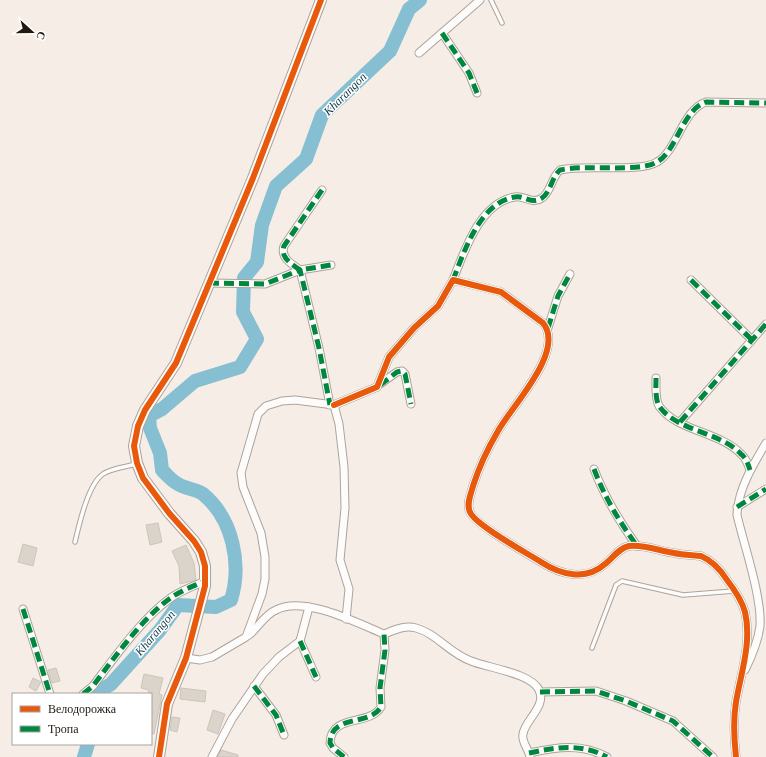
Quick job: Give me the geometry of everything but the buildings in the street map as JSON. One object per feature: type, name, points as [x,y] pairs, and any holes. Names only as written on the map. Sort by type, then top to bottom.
[{"type":"street","points":[[159,757],[168,704],[186,658],[205,584],[206,566],[201,552],[143,478],[137,463],[134,446],[138,426],[144,410],[176,364],[253,178],[321,0]]},
{"type":"street","points":[[420,53],[480,0]]},
{"type":"street","points":[[442,34],[469,72],[477,92]]},
{"type":"street","points":[[377,387],[389,357],[414,328],[438,306],[453,280],[475,229],[498,205],[517,196],[532,201],[541,199],[545,195],[556,174],[566,169],[598,166],[643,167],[658,162],[665,156],[692,111],[706,102],[766,103]]},
{"type":"street","points":[[322,190],[282,249],[285,258],[300,270],[332,405],[339,424],[344,467],[345,508],[340,560],[349,589],[346,619]]},
{"type":"street","points":[[209,283],[269,283],[300,270],[331,265]]},
{"type":"street","points":[[570,274],[558,296],[548,328],[549,334],[547,350],[538,372],[526,392],[498,429],[486,452],[468,500],[469,511],[473,517],[546,566],[564,573],[587,574],[604,566],[624,548],[637,546],[709,559],[719,568],[735,591],[745,612],[747,633],[744,674]]},
{"type":"street","points":[[453,280],[501,292],[539,319],[548,328]]},
{"type":"street","points":[[691,280],[752,340]]},
{"type":"street","points":[[680,422],[766,324]]},
{"type":"street","points":[[246,637],[257,612],[265,579],[265,557],[261,533],[243,487],[241,473],[258,414],[266,406],[282,401],[295,400],[332,405],[377,387],[397,372],[402,371],[405,374],[411,404]]},
{"type":"street","points":[[656,378],[658,404],[664,412],[680,422],[733,447],[745,458],[750,470]]},
{"type":"street","points":[[736,757],[734,724],[736,702],[744,674],[754,651],[760,626],[758,602],[737,515],[737,507],[750,470],[766,443]]},
{"type":"street","points":[[594,468],[602,490],[614,513],[637,546]]},
{"type":"street","points":[[737,507],[766,490]]},
{"type":"street","points":[[84,693],[93,686],[144,623],[164,603],[182,591],[205,584]]},
{"type":"street","points":[[186,658],[200,660],[212,657],[246,637],[266,617],[278,609],[290,605],[309,607],[346,619],[384,634],[402,627],[416,628],[430,635],[460,657],[528,680],[534,684],[540,692],[540,703],[523,732],[524,741],[530,755],[567,746],[596,751],[607,757]]},
{"type":"street","points":[[212,757],[232,719],[254,686],[279,657],[300,641],[309,607]]},
{"type":"street","points":[[23,609],[50,693]]},
{"type":"street","points":[[344,757],[333,748],[330,743],[332,732],[340,725],[362,719],[377,712],[381,707],[380,688],[385,650],[384,634]]},
{"type":"street","points":[[300,641],[316,677]]},
{"type":"street","points":[[254,686],[276,715],[284,734]]},
{"type":"street","points":[[540,692],[596,691],[626,701],[673,721],[713,757]]},
{"type":"lane","points":[[490,0],[502,24]]},
{"type":"lane","points":[[75,542],[81,518],[93,487],[98,479],[103,474],[110,471],[137,463]]},
{"type":"lane","points":[[592,648],[616,585],[622,581],[683,595],[735,591]]},
{"type":"waterway","name":"Kharangon","points":[[97,693],[111,684],[160,630],[178,605],[216,607],[231,600],[234,586],[235,557],[228,529],[222,516],[203,494],[181,486],[162,470],[160,453],[150,428],[149,416],[162,409],[195,381],[240,367],[257,339],[243,312],[244,278],[257,262],[262,225],[276,186],[306,159],[322,115],[390,51],[409,9],[420,0]]},
{"type":"waterway","name":"Kharangon","points":[[84,757],[88,745]]},
{"type":"marked path","points":[[442,33],[469,73],[477,93]]},
{"type":"marked path","points":[[453,280],[462,256],[475,230],[492,208],[503,201],[515,197],[522,197],[535,201],[542,198],[560,170],[571,168],[638,167],[657,162],[664,157],[670,149],[691,113],[698,106],[706,102],[766,103]]},
{"type":"marked path","points":[[322,190],[284,246],[283,250],[285,257],[290,263],[300,270],[331,265]]},
{"type":"marked path","points":[[209,283],[265,284],[300,270],[319,348],[330,405]]},
{"type":"marked path","points":[[548,328],[558,296],[570,274]]},
{"type":"marked path","points":[[691,280],[752,340]]},
{"type":"marked path","points":[[680,422],[766,324]]},
{"type":"marked path","points":[[380,385],[397,372],[402,371],[405,374],[411,404]]},
{"type":"marked path","points":[[656,378],[657,400],[659,406],[667,414],[676,421],[722,441],[732,447],[744,457],[750,470]]},
{"type":"marked path","points":[[594,469],[613,509],[637,546]]},
{"type":"marked path","points":[[737,507],[766,489]]},
{"type":"marked path","points":[[84,693],[93,686],[150,615],[161,605],[180,592],[205,581]]},
{"type":"marked path","points":[[23,609],[50,693]]},
{"type":"marked path","points":[[344,757],[333,748],[330,743],[332,734],[343,724],[368,717],[381,707],[380,688],[385,650],[384,634]]},
{"type":"marked path","points":[[300,641],[316,677]]},
{"type":"marked path","points":[[254,686],[276,715],[284,735]]},
{"type":"marked path","points":[[540,692],[596,691],[626,701],[673,721],[713,757]]},
{"type":"marked path","points":[[529,753],[549,749],[578,748],[607,757]]},
{"type":"cycle path","points":[[159,757],[167,704],[186,658],[205,586],[205,566],[201,552],[194,541],[169,513],[143,478],[137,463],[134,446],[138,426],[145,410],[176,363],[253,178],[321,0]]},
{"type":"cycle path","points":[[334,405],[377,387],[389,357],[414,328],[438,306],[453,280],[501,292],[543,323],[548,335],[548,348],[534,378],[498,431],[487,451],[470,496],[468,506],[470,512],[474,518],[491,531],[549,567],[565,573],[590,573],[605,564],[622,549],[629,546],[646,547],[677,554],[701,556],[716,566],[740,599],[744,608],[747,623],[747,646],[734,716],[736,757]]}]
